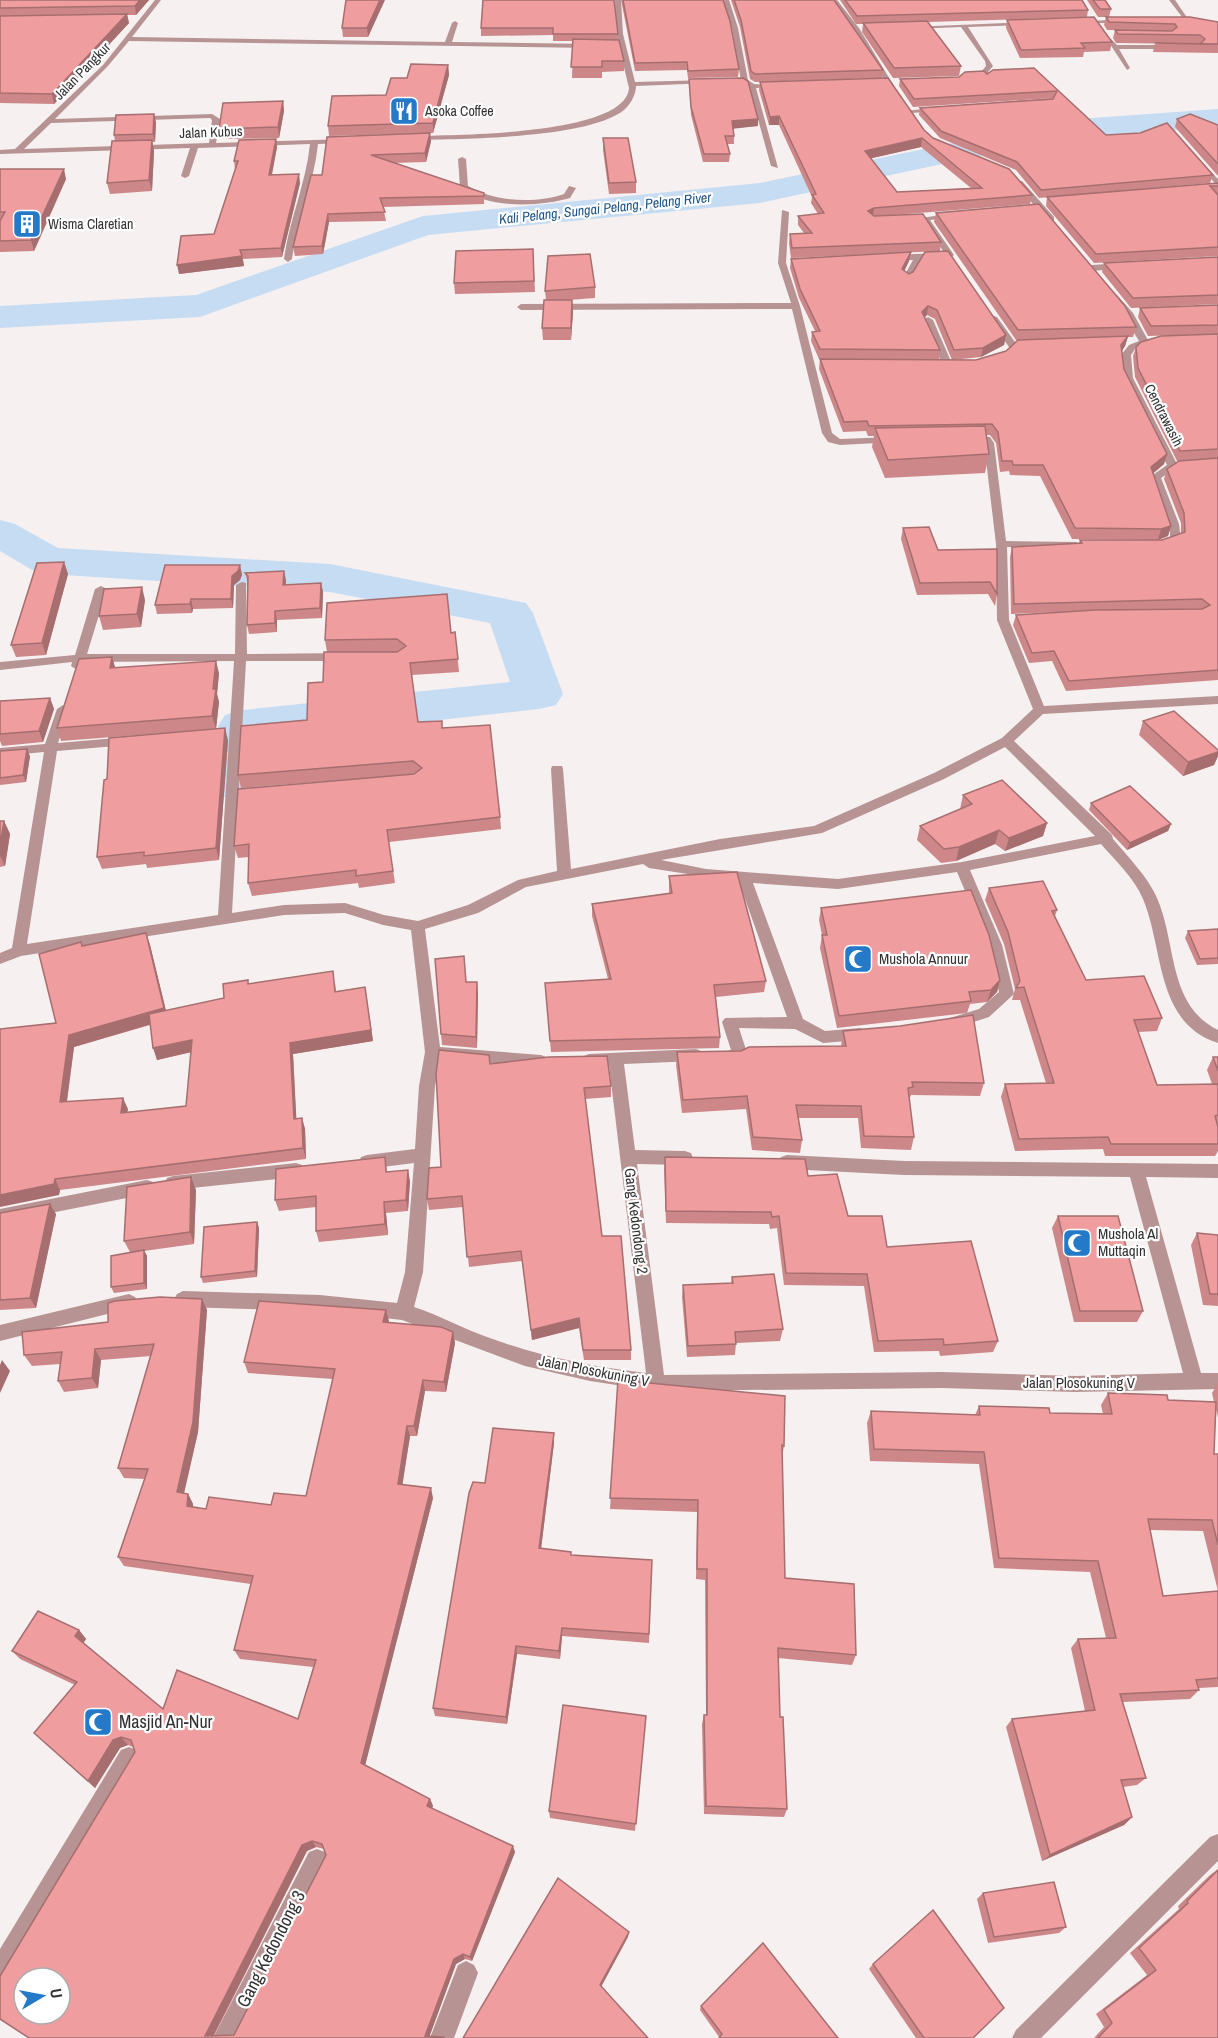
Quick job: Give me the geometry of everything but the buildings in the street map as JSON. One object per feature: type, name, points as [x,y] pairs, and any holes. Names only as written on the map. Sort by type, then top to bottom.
[{"type":"street","name":"Jalan Pangkur","points":[[17,152],[51,120],[128,39],[158,0]]},
{"type":"street","points":[[405,138],[555,129],[619,112],[628,104],[631,84],[628,63],[622,46],[618,0]]},
{"type":"street","points":[[726,0],[775,166]]},
{"type":"street","points":[[834,0],[856,28],[888,82],[912,114],[945,109]]},
{"type":"street","points":[[1172,0],[1192,22],[1177,21]]},
{"type":"street","points":[[1090,14],[1101,28]]},
{"type":"street","points":[[133,19],[144,19]]},
{"type":"street","points":[[1071,22],[1130,21]]},
{"type":"street","points":[[448,44],[455,23]]},
{"type":"street","points":[[904,27],[1035,23]]},
{"type":"street","points":[[963,25],[990,66],[984,72],[986,77]]},
{"type":"street","points":[[856,28],[868,28]]},
{"type":"street","points":[[1117,34],[1106,34],[1127,68]]},
{"type":"street","points":[[128,39],[601,46]]},
{"type":"street","points":[[611,46],[622,46]]},
{"type":"street","points":[[1115,47],[1186,48]]},
{"type":"street","points":[[631,84],[723,81]]},
{"type":"street","points":[[734,81],[786,86]]},
{"type":"street","points":[[877,82],[900,81]]},
{"type":"street","points":[[51,120],[212,116],[216,119],[212,146]]},
{"type":"street","points":[[461,136],[462,147]]},
{"type":"street","name":"Jalan Kubus","points":[[0,152],[359,140]]},
{"type":"street","points":[[288,259],[290,236],[313,168],[314,142]]},
{"type":"street","points":[[185,176],[194,147]]},
{"type":"street","points":[[462,159],[464,187],[472,194],[491,200],[558,199],[567,196],[572,188]]},
{"type":"street","points":[[1197,159],[1218,185],[1207,188]]},
{"type":"street","points":[[1011,174],[1056,225]]},
{"type":"street","points":[[785,212],[785,263],[814,364],[827,433],[832,441],[907,440]]},
{"type":"street","points":[[915,218],[960,215]]},
{"type":"street","points":[[925,218],[956,264]]},
{"type":"street","points":[[880,259],[950,255]]},
{"type":"street","points":[[907,278],[919,257]]},
{"type":"street","points":[[1120,343],[1149,342],[1134,313],[1089,263],[1138,265]]},
{"type":"street","points":[[521,306],[796,306]]},
{"type":"street","points":[[986,308],[1012,345]]},
{"type":"street","points":[[928,320],[944,365],[960,366]]},
{"type":"street","name":"Cendrawasih","points":[[1148,545],[1159,545],[1176,540],[1176,531],[1159,495],[1155,477],[1178,466],[1128,378],[1126,355],[1132,347],[1149,342]]},
{"type":"street","points":[[1012,345],[1036,346]]},
{"type":"street","points":[[1004,354],[1012,345]]},
{"type":"street","points":[[958,438],[976,437],[986,439],[989,443],[1009,620],[1041,710]]},
{"type":"street","points":[[1001,544],[1092,545]]},
{"type":"street","points":[[225,919],[237,794],[229,734],[242,659],[242,585]]},
{"type":"street","points":[[19,951],[51,746],[101,589]]},
{"type":"street","points":[[0,666],[79,658],[358,657]]},
{"type":"street","points":[[0,959],[19,951],[284,910],[345,908],[383,921],[418,926],[472,909],[523,883],[720,844],[817,830],[939,776],[1006,741],[1041,710],[1218,700]]},
{"type":"street","points":[[0,752],[143,740]]},
{"type":"street","points":[[1006,741],[1107,838],[1150,896],[1158,915],[1173,990],[1186,1017],[1196,1026],[1218,1037]]},
{"type":"street","points":[[557,769],[564,874]]},
{"type":"street","points":[[640,861],[706,874],[838,884],[962,867],[1107,838]]},
{"type":"street","points":[[939,1024],[972,1020],[991,1011],[1007,994],[1005,977],[994,944],[962,867]]},
{"type":"street","points":[[744,878],[797,1023]]},
{"type":"street","points":[[404,1312],[414,1272],[424,1155],[427,1086],[433,1052],[418,926]]},
{"type":"street","points":[[573,1060],[616,1060],[686,1054],[740,1056],[730,1022],[797,1023],[823,1037],[876,1032]]},
{"type":"street","points":[[433,1052],[552,1061]]},
{"type":"street","name":"Gang Kedondong 2","points":[[616,1060],[656,1383]]},
{"type":"street","points":[[354,1163],[424,1155]]},
{"type":"street","points":[[628,1157],[705,1158]]},
{"type":"street","points":[[773,1161],[904,1168],[1218,1170]]},
{"type":"street","points":[[0,1216],[163,1184],[308,1169]]},
{"type":"street","points":[[1136,1170],[1194,1382]]},
{"type":"street","name":"Jalan Plosokuning V","points":[[165,1299],[331,1305],[404,1312],[484,1344],[540,1362],[613,1378],[656,1383],[942,1380],[1075,1384],[1218,1381]]},
{"type":"street","points":[[0,1332],[120,1302],[143,1300]]},
{"type":"street","points":[[0,1971],[129,1758]]},
{"type":"street","points":[[1024,2038],[1218,1845]]},
{"type":"street","name":"Gang Kedondong 3","points":[[225,2038],[317,1860]]},
{"type":"street","points":[[442,2038],[466,1973]]},
{"type":"waterway","name":"Kali Pelang, Sungai Pelang, Pelang River","points":[[0,317],[200,306],[423,226],[760,193],[1064,129],[1218,118]]},
{"type":"waterway","name":"Kali Pelang, Sungai Pelang, Pelang River","points":[[0,533],[48,561],[330,578],[510,613],[539,694],[243,726],[240,784]]},
{"type":"place","name":"Asoka Coffee","points":[[404,111]]},
{"type":"place","name":"Wisma Claretian","points":[[27,224]]},
{"type":"place","name":"Mushola Annuur","points":[[858,959]]},
{"type":"place","name":"Mushola Al Muttaqin","points":[[1077,1243]]},
{"type":"place","name":"Masjid An-Nur","points":[[98,1722]]}]
